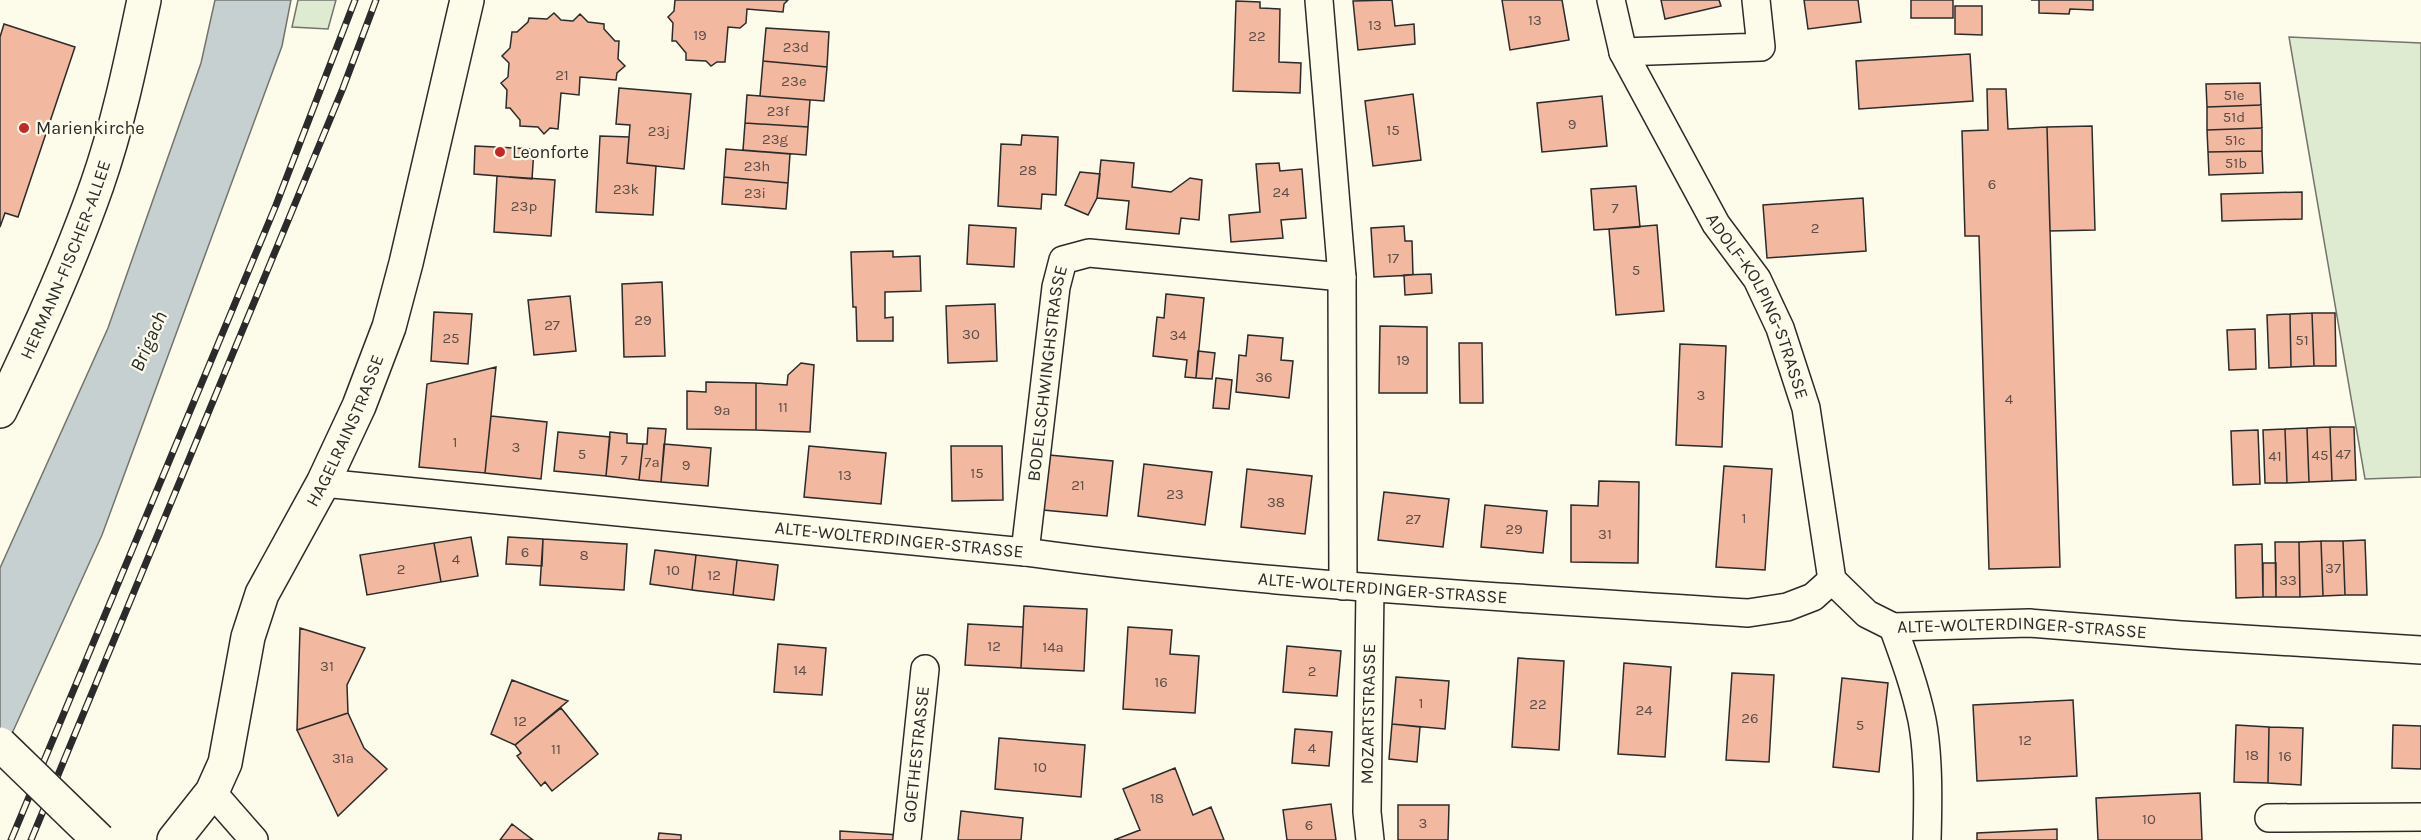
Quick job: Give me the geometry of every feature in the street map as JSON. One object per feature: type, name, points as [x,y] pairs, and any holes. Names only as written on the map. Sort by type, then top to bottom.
[{"type":"main road","name":"HERMANN-FISCHER-ALLEE","points":[[0,411],[59,283],[97,184],[128,74],[144,0]]},
{"type":"main road","name":"HAGELRAINSTRASSE","points":[[174,840],[212,792],[225,763],[248,637],[262,594],[322,483],[359,406],[389,327],[467,0]]},
{"type":"main road","points":[[0,744],[99,840]]},
{"type":"street","points":[[1319,0],[1342,277],[1343,586]]},
{"type":"street","name":"ADOLF-KOLPING-STRASSE","points":[[1611,0],[1623,52],[1716,224],[1757,279],[1780,328],[1806,408],[1832,580]]},
{"type":"street","points":[[1623,52],[1761,47],[1756,0]]},
{"type":"street","name":"BODELSCHWINGHSTRASSE","points":[[1025,552],[1056,287],[1063,260],[1089,253],[1342,277]]},
{"type":"street","name":"ALTE-WOLTERDINGER-STRASSE","points":[[322,483],[1025,552],[1107,563],[1343,586],[1748,614],[1787,608],[1813,597],[1832,580],[1868,614],[1893,627],[2028,623],[2421,650]]},
{"type":"street","name":"MOZARTSTRASSE","points":[[1370,588],[1367,812],[1370,840]]},
{"type":"street","points":[[1893,627],[1911,673],[1922,722],[1928,799],[1927,840]]},
{"type":"street","name":"GOETHESTRASSE","points":[[907,840],[925,669]]},
{"type":"street","points":[[212,792],[254,840]]},
{"type":"street","points":[[2269,818],[2421,817]]},
{"type":"green space","points":[[298,0],[336,0],[328,29],[292,27]]},
{"type":"green space","points":[[2289,37],[2421,43],[2421,477],[2365,479]]},
{"type":"water","name":"Brigach","points":[[215,0],[291,0],[282,46],[102,535],[0,760],[0,568],[108,328],[201,63]]},
{"type":"building","points":[[675,0],[788,0],[784,4],[783,12],[747,9],[746,23],[740,28],[728,27],[725,62],[717,62],[711,66],[706,61],[686,60],[686,53],[676,41],[672,41],[673,23],[668,17],[674,11]]},
{"type":"building","points":[[1392,0],[1395,26],[1414,24],[1415,44],[1358,50],[1353,1]]},
{"type":"building","points":[[1502,0],[1562,0],[1569,40],[1510,50]]},
{"type":"building","points":[[1661,0],[1719,0],[1721,6],[1665,19]]},
{"type":"building","points":[[1804,0],[1858,0],[1861,22],[1808,29]]},
{"type":"building","points":[[1911,0],[1953,0],[1953,18],[1911,18]]},
{"type":"building","points":[[2039,0],[2093,0],[2093,10],[2070,9],[2069,14],[2039,13]]},
{"type":"building","points":[[1236,1],[1260,2],[1260,8],[1280,9],[1279,62],[1301,63],[1300,93],[1233,91]]},
{"type":"building","points":[[1955,6],[1982,6],[1982,35],[1955,34]]},
{"type":"building","points":[[554,13],[561,20],[573,21],[580,14],[588,22],[604,24],[604,29],[615,41],[619,41],[618,59],[625,66],[617,73],[616,80],[580,77],[579,95],[561,93],[558,129],[550,128],[544,134],[538,127],[520,126],[520,120],[510,108],[506,108],[507,90],[501,83],[508,77],[509,63],[502,56],[510,48],[512,32],[517,32],[528,22],[529,18],[547,19]]},
{"type":"building","name":"Marienkirche","points":[[4,24],[75,47],[18,217],[5,213],[0,227],[0,37]]},
{"type":"building","points":[[766,28],[829,32],[827,67],[763,61]]},
{"type":"building","points":[[1970,54],[1973,101],[1859,109],[1856,61]]},
{"type":"building","points":[[763,61],[827,67],[824,101],[760,96]]},
{"type":"building","points":[[2260,83],[2261,105],[2207,107],[2206,84]]},
{"type":"building","points":[[619,88],[691,94],[684,169],[627,163],[630,125],[616,124]]},
{"type":"building","points":[[1987,89],[2006,89],[2008,129],[2047,127],[2060,567],[1989,569],[1979,236],[1965,236],[1962,131],[1988,130]]},
{"type":"building","points":[[1413,94],[1421,160],[1373,166],[1365,101]]},
{"type":"building","points":[[747,95],[810,100],[808,127],[745,123]]},
{"type":"building","points":[[1602,96],[1607,146],[1542,152],[1537,103]]},
{"type":"building","points":[[2261,105],[2262,128],[2207,130],[2207,107]]},
{"type":"building","points":[[745,123],[808,127],[806,155],[743,150]]},
{"type":"building","points":[[2092,126],[2095,230],[2050,231],[2047,127]]},
{"type":"building","points":[[2262,128],[2262,151],[2208,152],[2207,130]]},
{"type":"building","points":[[1022,135],[1058,137],[1056,195],[1042,194],[1041,209],[998,206],[1001,144],[1021,145]]},
{"type":"building","points":[[600,136],[629,137],[627,163],[656,166],[653,215],[596,212]]},
{"type":"building","points":[[475,146],[534,149],[532,179],[474,174]]},
{"type":"building","points":[[726,149],[790,154],[788,183],[724,177]]},
{"type":"building","points":[[2262,151],[2263,173],[2209,175],[2208,152]]},
{"type":"building","points":[[1101,160],[1134,163],[1132,187],[1171,192],[1190,178],[1202,180],[1199,220],[1181,218],[1179,234],[1126,229],[1129,201],[1097,198]]},
{"type":"building","points":[[1279,163],[1280,171],[1302,169],[1306,218],[1281,220],[1283,238],[1231,242],[1229,215],[1260,212],[1256,164]]},
{"type":"building","points":[[1080,172],[1100,174],[1097,198],[1088,215],[1065,205]]},
{"type":"building","points":[[497,176],[555,180],[551,236],[494,232]]},
{"type":"building","points":[[724,177],[788,183],[786,209],[722,204]]},
{"type":"building","points":[[1636,186],[1640,227],[1594,230],[1591,189]]},
{"type":"building","points":[[2302,192],[2302,219],[2222,221],[2221,194]]},
{"type":"building","points":[[1863,198],[1866,251],[1767,258],[1763,205]]},
{"type":"building","points":[[969,225],[1016,228],[1014,267],[967,264]]},
{"type":"building","points":[[1657,225],[1664,311],[1616,315],[1609,229]]},
{"type":"building","points":[[1404,226],[1405,241],[1412,241],[1413,275],[1374,277],[1371,228]]},
{"type":"building","points":[[893,251],[893,257],[920,256],[921,291],[885,292],[885,318],[893,317],[893,341],[857,341],[851,252]]},
{"type":"building","points":[[1431,274],[1432,293],[1405,295],[1404,275]]},
{"type":"building","points":[[662,282],[665,356],[624,357],[622,284]]},
{"type":"building","points":[[1166,294],[1204,298],[1196,378],[1185,377],[1187,360],[1153,356],[1157,317],[1164,318]]},
{"type":"building","points":[[570,296],[576,351],[534,355],[528,300]]},
{"type":"building","points":[[995,304],[997,361],[948,363],[946,306]]},
{"type":"building","points":[[434,312],[472,314],[468,364],[431,361]]},
{"type":"building","points":[[2312,313],[2335,313],[2336,366],[2314,366]]},
{"type":"building","points":[[2312,313],[2314,366],[2291,367],[2290,314]]},
{"type":"building","points":[[2290,314],[2291,367],[2269,368],[2267,315]]},
{"type":"building","points":[[1380,326],[1427,327],[1427,393],[1379,393]]},
{"type":"building","points":[[2255,329],[2256,369],[2229,370],[2227,330]]},
{"type":"building","points":[[1248,335],[1283,338],[1281,360],[1293,361],[1289,398],[1236,392],[1239,355],[1246,356]]},
{"type":"building","points":[[1459,343],[1482,343],[1483,403],[1460,403]]},
{"type":"building","points":[[1680,344],[1726,346],[1722,447],[1676,445]]},
{"type":"building","points":[[1198,351],[1215,353],[1212,379],[1196,378]]},
{"type":"building","points":[[801,363],[814,365],[810,432],[756,430],[756,383],[787,385],[788,375]]},
{"type":"building","points":[[496,367],[485,473],[419,467],[427,384]]},
{"type":"building","points":[[1216,378],[1232,380],[1229,409],[1213,408]]},
{"type":"building","points":[[706,382],[756,383],[756,430],[687,429],[687,391],[706,392]]},
{"type":"building","points":[[491,416],[547,422],[541,479],[485,473]]},
{"type":"building","points":[[2330,427],[2332,481],[2309,482],[2307,428]]},
{"type":"building","points":[[2330,427],[2354,427],[2356,480],[2332,481]]},
{"type":"building","points":[[648,428],[666,429],[661,482],[639,480],[643,444],[647,444]]},
{"type":"building","points":[[2307,428],[2309,482],[2287,483],[2285,429]]},
{"type":"building","points":[[2285,429],[2287,483],[2265,483],[2263,430]]},
{"type":"building","points":[[2258,430],[2260,484],[2233,485],[2231,431]]},
{"type":"building","points":[[558,432],[610,437],[606,476],[554,471]]},
{"type":"building","points":[[610,432],[627,434],[627,443],[643,444],[639,480],[606,476]]},
{"type":"building","points":[[664,444],[711,448],[708,486],[661,482]]},
{"type":"building","points":[[809,446],[886,453],[881,504],[804,497]]},
{"type":"building","points":[[951,446],[1002,446],[1003,500],[952,501]]},
{"type":"building","points":[[1049,455],[1113,461],[1107,516],[1043,510]]},
{"type":"building","points":[[1144,464],[1212,472],[1205,525],[1138,516]]},
{"type":"building","points":[[1724,466],[1772,469],[1765,570],[1716,567]]},
{"type":"building","points":[[1247,469],[1312,476],[1305,534],[1241,527]]},
{"type":"building","points":[[1599,481],[1639,482],[1638,563],[1571,562],[1571,505],[1598,506]]},
{"type":"building","points":[[1384,492],[1449,499],[1443,547],[1378,540]]},
{"type":"building","points":[[1485,505],[1547,511],[1543,553],[1481,547]]},
{"type":"building","points":[[471,537],[478,576],[441,582],[434,543]]},
{"type":"building","points":[[508,537],[543,539],[542,566],[506,564]]},
{"type":"building","points":[[543,539],[627,544],[624,590],[540,585]]},
{"type":"building","points":[[2365,540],[2367,595],[2345,595],[2343,541]]},
{"type":"building","points":[[2321,541],[2323,596],[2300,597],[2299,542]]},
{"type":"building","points":[[2321,541],[2343,541],[2345,595],[2323,596]]},
{"type":"building","points":[[2275,542],[2299,542],[2300,597],[2276,597]]},
{"type":"building","points":[[434,543],[441,582],[367,595],[360,555]]},
{"type":"building","points":[[2262,544],[2263,597],[2236,598],[2235,545]]},
{"type":"building","points":[[655,550],[696,555],[692,590],[650,584]]},
{"type":"building","points":[[696,555],[737,560],[733,595],[692,590]]},
{"type":"building","points":[[737,560],[778,565],[774,600],[733,595]]},
{"type":"building","points":[[2263,563],[2276,563],[2276,597],[2263,597]]},
{"type":"building","points":[[1024,606],[1087,609],[1084,671],[1021,668]]},
{"type":"building","points":[[968,624],[1023,627],[1021,668],[965,665]]},
{"type":"building","points":[[1128,627],[1172,630],[1170,654],[1199,656],[1195,713],[1123,709]]},
{"type":"building","points":[[300,628],[365,648],[347,685],[348,713],[297,730]]},
{"type":"building","points":[[778,644],[826,648],[822,695],[774,692]]},
{"type":"building","points":[[1287,646],[1341,651],[1337,696],[1283,692]]},
{"type":"building","points":[[1518,658],[1564,661],[1559,750],[1512,747]]},
{"type":"building","points":[[1624,663],[1671,667],[1665,757],[1618,754]]},
{"type":"building","points":[[1732,673],[1774,675],[1769,762],[1726,760]]},
{"type":"building","points":[[1396,677],[1449,681],[1445,729],[1392,724]]},
{"type":"building","points":[[1842,678],[1888,683],[1879,772],[1833,767]]},
{"type":"building","points":[[512,680],[568,701],[515,745],[491,734]]},
{"type":"building","points":[[2073,700],[2077,776],[1977,781],[1973,705]]},
{"type":"building","points":[[561,708],[598,754],[552,791],[545,782],[541,786],[517,756],[521,753],[515,745]]},
{"type":"building","points":[[348,713],[364,748],[387,769],[338,816],[297,730]]},
{"type":"building","points":[[1392,724],[1420,727],[1417,762],[1389,759]]},
{"type":"building","points":[[2236,725],[2269,727],[2268,783],[2234,782]]},
{"type":"building","points":[[2393,725],[2421,726],[2421,769],[2392,768]]},
{"type":"building","points":[[2269,727],[2303,728],[2301,785],[2268,783]]},
{"type":"building","points":[[1295,729],[1332,732],[1329,766],[1292,763]]},
{"type":"building","points":[[999,738],[1085,745],[1081,797],[995,789]]},
{"type":"building","points":[[1175,768],[1193,815],[1211,807],[1224,840],[1114,840],[1140,830],[1123,789]]},
{"type":"building","points":[[2200,793],[2202,840],[2098,840],[2096,798]]},
{"type":"building","points":[[1331,804],[1336,840],[1287,840],[1283,810]]},
{"type":"building","points":[[1398,805],[1449,805],[1448,840],[1398,840]]},
{"type":"building","points":[[961,811],[1023,818],[1021,840],[958,840]]},
{"type":"building","points":[[512,824],[533,840],[500,840]]},
{"type":"building","points":[[2057,829],[2057,840],[1977,840],[1977,833]]},
{"type":"building","points":[[840,831],[899,835],[899,840],[840,840]]},
{"type":"building","points":[[659,833],[681,835],[681,840],[658,840]]},
{"type":"railway","points":[[11,840],[276,205],[355,0]]},
{"type":"railway","points":[[31,840],[343,88],[376,0]]},
{"type":"place","name":"Marienkirche","points":[[24,128]]},
{"type":"place","name":"Leonforte","points":[[500,152]]}]
